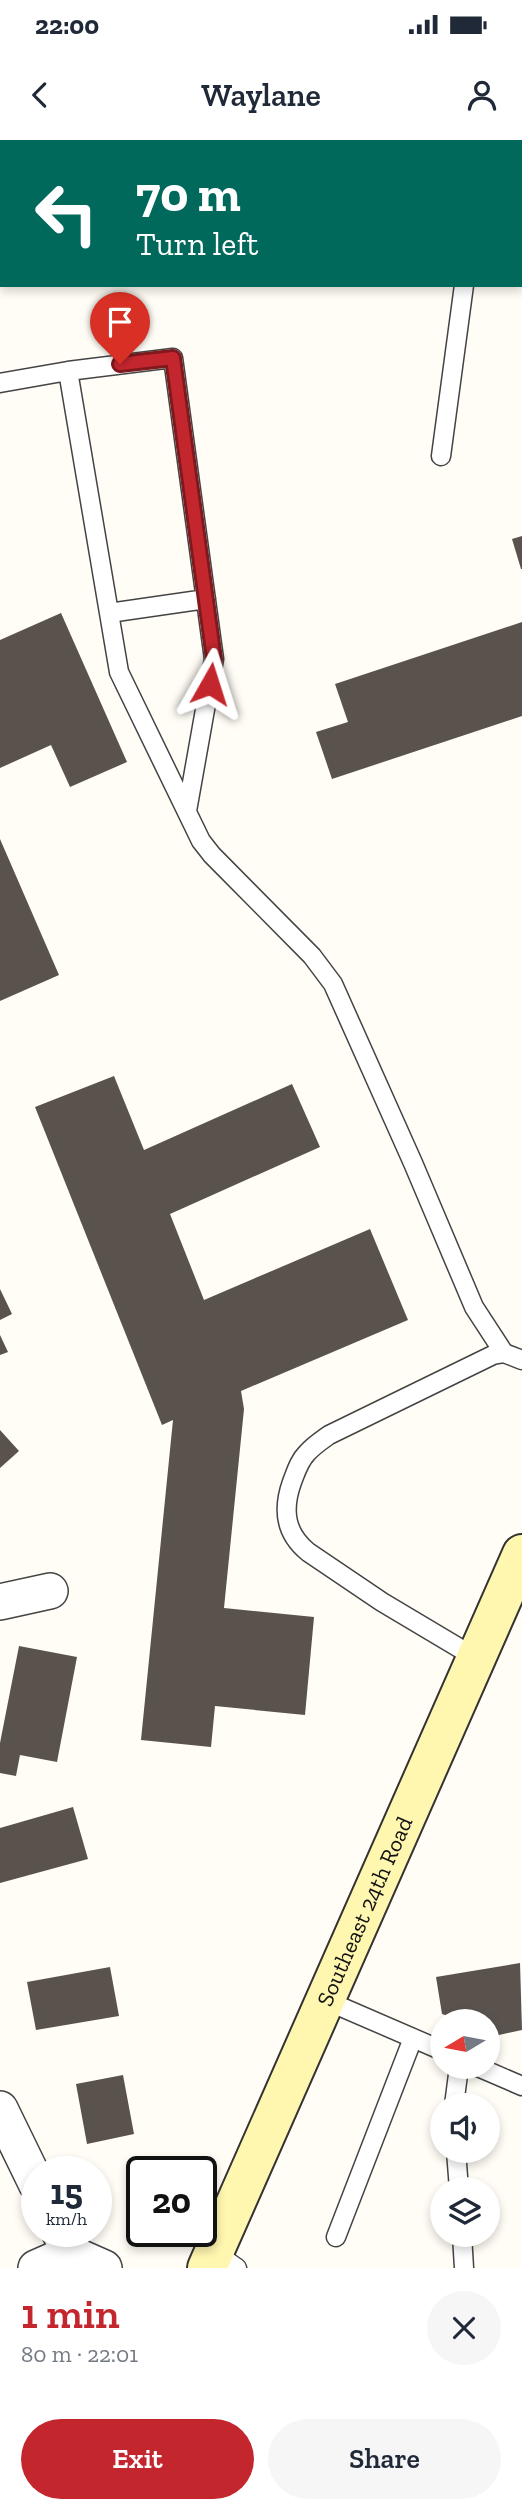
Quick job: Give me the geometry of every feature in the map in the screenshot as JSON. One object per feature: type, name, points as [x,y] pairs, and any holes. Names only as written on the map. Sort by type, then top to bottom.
[{"type":"street","name":"Southeast 24th Road","points":[[219,2263],[325,2000],[522,1554]]},
{"type":"street","points":[[0,1602],[50,1591]]},
{"type":"street","points":[[0,2109],[23,2156]]},
{"type":"street","points":[[36,2268],[59,2247]]},
{"type":"street","points":[[72,2247],[104,2268]]},
{"type":"lane","points":[[441,456],[464,287]]},
{"type":"lane","points":[[0,383],[68,371],[173,358],[214,659],[187,811]]},
{"type":"lane","points":[[68,371],[119,672],[201,841],[312,956],[333,984],[414,1163],[469,1296],[504,1353],[522,1360]]},
{"type":"lane","points":[[109,613],[206,599]]},
{"type":"lane","points":[[476,1658],[382,1602],[297,1543],[286,1522],[285,1509],[298,1466],[308,1451],[329,1435],[483,1360],[504,1353]]},
{"type":"lane","points":[[325,2000],[430,2045]]},
{"type":"lane","points":[[336,2237],[413,2038]]},
{"type":"lane","points":[[500,2076],[522,2086]]},
{"type":"lane","points":[[463,2247],[464,2268]]},
{"type":"building","points":[[522,536],[522,569],[521,569],[512,539]]},
{"type":"building","points":[[61,613],[127,762],[70,787],[51,745],[0,768],[0,640]]},
{"type":"building","points":[[522,622],[522,716],[332,779],[316,732],[348,722],[335,684]]},
{"type":"building","points":[[0,839],[59,975],[0,1001]]},
{"type":"building","points":[[114,1076],[144,1150],[292,1084],[320,1147],[170,1214],[204,1300],[370,1229],[408,1320],[241,1391],[244,1409],[224,1608],[314,1617],[305,1715],[215,1706],[211,1747],[141,1740],[173,1420],[162,1425],[35,1107]]},
{"type":"building","points":[[0,1289],[12,1314],[0,1320]]},
{"type":"building","points":[[0,1335],[8,1352],[0,1355]]},
{"type":"building","points":[[0,1430],[19,1451],[0,1468]]},
{"type":"building","points":[[19,1646],[77,1657],[57,1762],[20,1755],[16,1776],[0,1773],[0,1743]]},
{"type":"building","points":[[73,1807],[88,1859],[0,1883],[0,1828]]},
{"type":"building","points":[[520,1963],[522,2030],[500,2035],[500,2009],[441,2009],[436,1977]]},
{"type":"building","points":[[110,1967],[119,2016],[36,2030],[27,1982]]},
{"type":"building","points":[[123,2075],[134,2134],[87,2144],[76,2084]]},
{"type":"route","points":[[120,364],[173,358],[214,659],[210,684]]}]
